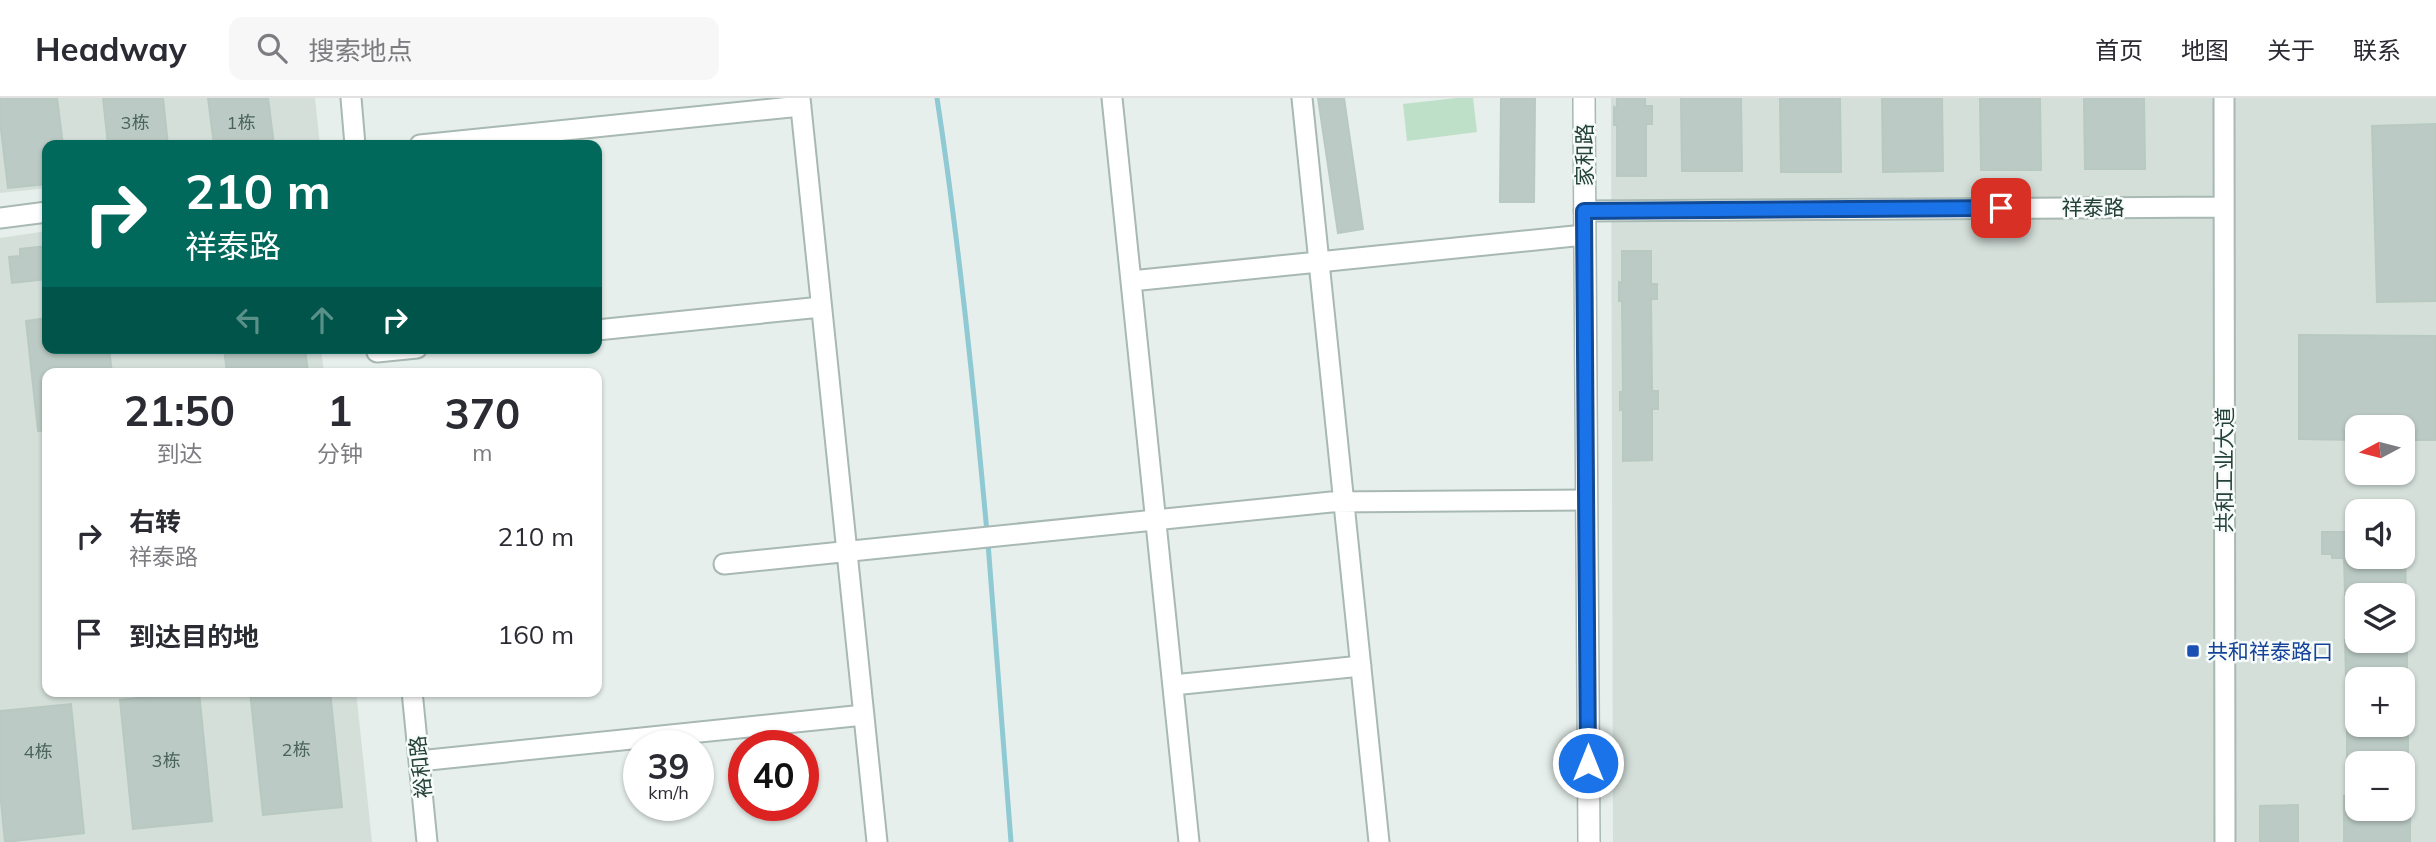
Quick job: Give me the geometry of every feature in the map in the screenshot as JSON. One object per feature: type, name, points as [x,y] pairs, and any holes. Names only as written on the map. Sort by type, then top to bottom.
[{"type":"street","points":[[351,98],[355,140]]},
{"type":"street","points":[[1112,98],[1189,842]]},
{"type":"street","points":[[1302,98],[1379,842]]},
{"type":"street","name":"家和路","points":[[1584,98],[1589,842]]},
{"type":"street","name":"共和工业大道","points":[[2224,98],[2225,842]]},
{"type":"street","points":[[464,140],[800,102],[877,842]]},
{"type":"street","name":"祥泰路","points":[[1584,211],[2224,207]]},
{"type":"street","points":[[0,218],[42,213]]},
{"type":"street","points":[[1131,281],[1584,235]]},
{"type":"street","points":[[602,329],[821,307]]},
{"type":"street","points":[[724,564],[1343,502],[1586,500]]},
{"type":"street","points":[[1173,685],[1361,666]]},
{"type":"street","name":"裕和路","points":[[413,697],[427,842]]},
{"type":"street","points":[[419,761],[863,715]]},
{"type":"shaded area","points":[[0,98],[315,98],[319,140],[42,140],[42,189],[0,193]]},
{"type":"shaded area","points":[[1611,98],[2436,98],[2436,842],[1613,842]]},
{"type":"shaded area","points":[[42,232],[42,354],[322,354],[323,368],[42,368],[42,697],[357,697],[372,842],[0,842],[0,238]]},
{"type":"green space","points":[[1473,98],[1477,132],[1407,141],[1403,104]]},
{"type":"building","points":[[0,98],[57,98],[62,140],[42,140],[42,185],[8,188]]},
{"type":"building","points":[[103,98],[163,98],[167,140],[107,140]]},
{"type":"building","points":[[208,98],[268,98],[273,140],[213,140]]},
{"type":"building","points":[[1318,98],[1344,98],[1363,229],[1338,233]]},
{"type":"building","points":[[1501,98],[1535,98],[1534,202],[1500,202]]},
{"type":"building","points":[[1617,98],[1645,98],[1645,106],[1652,106],[1652,124],[1646,124],[1646,176],[1617,176],[1617,125],[1614,125],[1614,107],[1617,108]]},
{"type":"building","points":[[1681,98],[1741,98],[1742,171],[1682,171]]},
{"type":"building","points":[[1780,98],[1840,98],[1841,172],[1781,172]]},
{"type":"building","points":[[1882,98],[1942,98],[1943,171],[1883,172]]},
{"type":"building","points":[[1980,98],[2040,98],[2041,170],[1981,170]]},
{"type":"building","points":[[2084,98],[2144,98],[2145,169],[2085,169]]},
{"type":"building","points":[[2436,124],[2436,301],[2377,302],[2372,126]]},
{"type":"building","points":[[42,247],[42,280],[12,283],[9,257],[20,256],[20,249]]},
{"type":"building","points":[[1622,251],[1651,251],[1651,284],[1657,284],[1657,299],[1651,299],[1652,391],[1658,391],[1658,409],[1652,409],[1652,460],[1623,461],[1623,409],[1620,410],[1620,392],[1623,392],[1622,301],[1619,301]]},
{"type":"building","points":[[42,319],[42,354],[110,354],[111,368],[42,368],[42,431],[38,431],[26,321]]},
{"type":"building","points":[[2299,335],[2436,336],[2436,440],[2415,440],[2415,415],[2345,415],[2345,440],[2299,439]]},
{"type":"building","points":[[225,354],[306,354],[307,368],[226,368]]},
{"type":"building","points":[[2322,532],[2345,532],[2345,569],[2405,569],[2406,583],[2345,583],[2345,595],[2344,558],[2332,558],[2332,554],[2322,554]]},
{"type":"building","points":[[2345,653],[2407,653],[2407,667],[2346,667]]},
{"type":"building","points":[[200,697],[212,821],[133,829],[120,700]]},
{"type":"building","points":[[251,697],[331,697],[342,807],[263,815]]},
{"type":"building","points":[[71,704],[84,833],[5,842],[0,791],[0,711]]},
{"type":"building","points":[[2347,737],[2408,737],[2408,751],[2347,751]]},
{"type":"building","points":[[2344,796],[2345,821],[2410,821],[2410,842],[2344,842]]},
{"type":"building","points":[[2298,805],[2298,842],[2260,842],[2260,806]]},
{"type":"waterway","points":[[937,98],[965,315],[987,533]]},
{"type":"waterway","points":[[988,543],[1011,842]]},
{"type":"place","name":"共和祥泰路口","points":[[2193,651]]},
{"type":"route","points":[[1588,763],[1584,211],[2001,208]]}]
